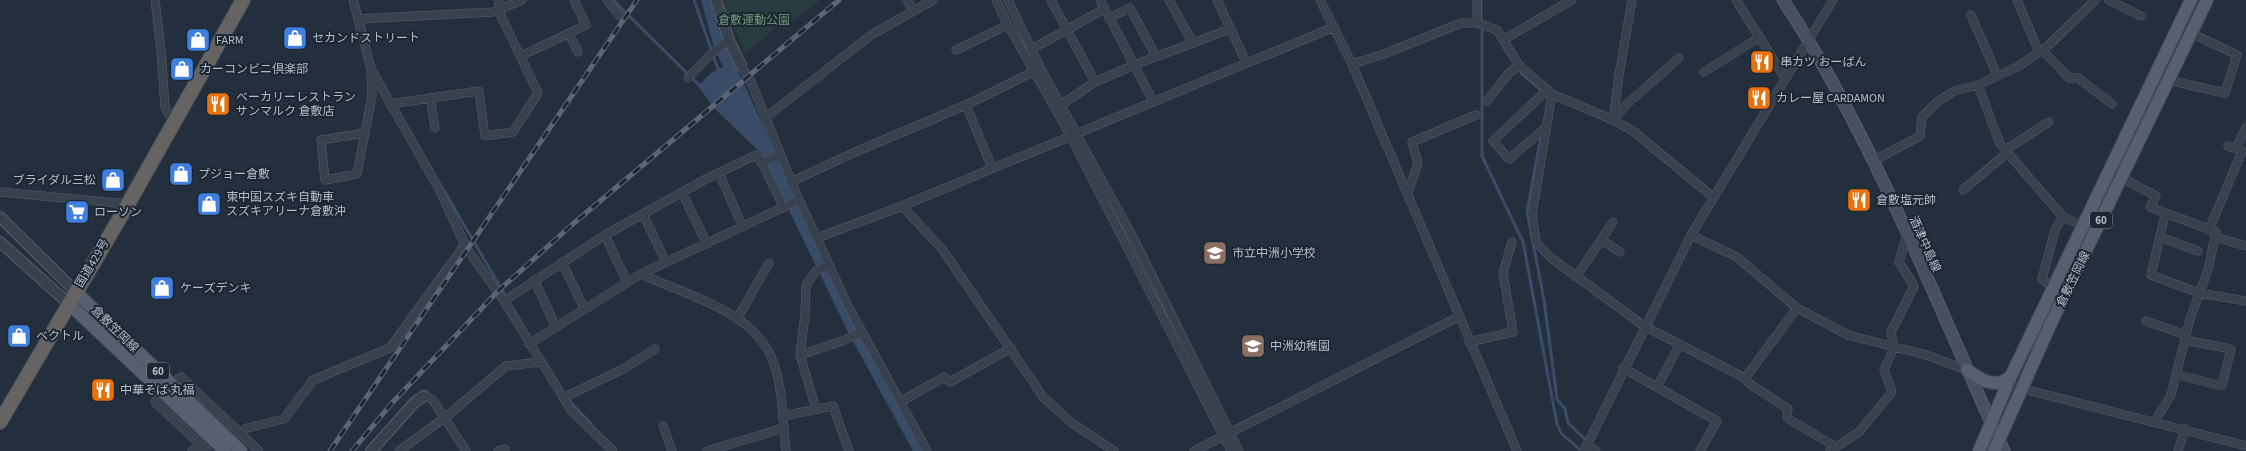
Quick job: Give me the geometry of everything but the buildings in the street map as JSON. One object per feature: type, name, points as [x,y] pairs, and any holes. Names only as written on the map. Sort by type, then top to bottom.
[{"type":"highway","name":"国道429号","points":[[0,422],[75,291],[128,204],[173,121],[243,0]]},
{"type":"main road","name":"酒津中島線","points":[[1783,0],[1809,39],[1834,83],[1874,161],[1992,424],[1999,448]]},
{"type":"main road","name":"倉敷笠岡線","points":[[1979,451],[1992,424],[2007,381],[2191,0]]},
{"type":"main road","name":"倉敷笠岡線","points":[[1999,448],[2021,388],[2207,0]]},
{"type":"main road","name":"倉敷笠岡線","points":[[75,291],[225,451]]},
{"type":"main road","name":"倉敷笠岡線","points":[[68,303],[241,451]]},
{"type":"main road","points":[[1967,370],[1987,382],[2007,381]]},
{"type":"street","points":[[155,0],[162,50],[165,107],[173,121]]},
{"type":"street","points":[[353,0],[361,19],[371,70],[372,96],[357,174],[325,180],[321,140],[364,133]]},
{"type":"street","points":[[393,103],[479,91],[485,136],[512,132],[538,93],[500,11],[498,0]]},
{"type":"street","points":[[361,19],[500,11],[522,0]]},
{"type":"street","points":[[521,56],[586,25],[574,0]]},
{"type":"street","points":[[607,0],[620,16]]},
{"type":"street","points":[[716,0],[728,41],[751,82],[778,156],[792,182],[798,201],[861,333],[927,451]]},
{"type":"street","points":[[907,0],[914,11]]},
{"type":"street","points":[[764,118],[871,35],[933,0]]},
{"type":"street","points":[[996,0],[1008,26],[1062,105],[1074,134]]},
{"type":"street","points":[[1008,0],[1032,49],[1038,70],[1074,134],[1227,433],[1240,451]]},
{"type":"street","points":[[1051,0],[1095,82]]},
{"type":"street","points":[[1100,0],[1153,100]]},
{"type":"street","points":[[1169,0],[1194,43]]},
{"type":"street","points":[[1216,0],[1246,62]]},
{"type":"street","points":[[1320,0],[1352,64],[1408,193],[1458,317],[1517,451]]},
{"type":"street","points":[[1477,0],[1477,23]]},
{"type":"street","points":[[1503,40],[1572,0]]},
{"type":"street","points":[[1613,120],[1618,75],[1632,0]]},
{"type":"street","points":[[1736,0],[1786,78]]},
{"type":"street","points":[[1596,451],[1585,448],[1623,368],[1691,235],[1833,0]]},
{"type":"street","points":[[2017,0],[2040,51],[2069,78],[2078,78],[2112,104]]},
{"type":"street","points":[[2109,0],[2141,16]]},
{"type":"street","points":[[1874,161],[1920,136],[1922,117],[1937,102],[1954,91],[1978,85],[2019,66],[2040,51],[2091,1]]},
{"type":"street","points":[[1109,18],[1130,8],[1156,56]]},
{"type":"street","points":[[1032,49],[1104,9]]},
{"type":"street","points":[[1971,15],[1997,75]]},
{"type":"street","points":[[1352,64],[1384,54],[1461,23],[1477,23],[1497,30],[1517,67],[1549,92],[1613,120],[1633,131],[1713,197]]},
{"type":"street","points":[[956,50],[1008,26]]},
{"type":"street","points":[[817,238],[902,206],[1153,100],[1334,27]]},
{"type":"street","points":[[1062,105],[1095,82],[1156,56],[1230,29]]},
{"type":"street","points":[[2168,80],[2225,93],[2237,55],[2191,33]]},
{"type":"street","points":[[569,34],[578,52]]},
{"type":"street","points":[[1704,72],[1760,37]]},
{"type":"street","points":[[690,76],[710,55],[728,41]]},
{"type":"street","points":[[1613,120],[1627,104],[1679,58]]},
{"type":"street","points":[[1487,101],[1517,67]]},
{"type":"street","points":[[371,70],[393,103],[439,189],[465,244],[507,299],[540,362],[582,421],[614,451]]},
{"type":"street","points":[[792,182],[853,153],[966,106],[1038,70]]},
{"type":"street","points":[[1978,85],[2000,144],[2062,217],[2083,226]]},
{"type":"street","points":[[1549,92],[1532,215],[1536,242],[1550,257],[1644,326],[1745,378],[1750,384],[1788,409],[1787,418],[1834,450],[1859,432],[1892,392],[1884,370],[1894,348],[1891,332],[1914,286],[1899,262],[1907,236]]},
{"type":"street","points":[[1545,128],[1509,159],[1493,141],[1549,92]]},
{"type":"street","points":[[430,98],[435,128]]},
{"type":"street","points":[[966,106],[992,168]]},
{"type":"street","points":[[1408,193],[1418,163],[1412,142],[1476,115]]},
{"type":"street","points":[[1963,190],[2006,151],[2049,122]]},
{"type":"street","points":[[2236,149],[2246,127]]},
{"type":"street","points":[[2209,230],[2242,151],[2228,146]]},
{"type":"street","points":[[507,299],[605,235],[682,193],[756,156],[764,163],[785,207]]},
{"type":"street","points":[[764,163],[778,156]]},
{"type":"street","points":[[2110,171],[2156,196],[2150,207],[2165,215],[2216,232],[2208,270],[2186,338],[2178,375],[2171,395],[2155,421]]},
{"type":"street","points":[[719,174],[743,227]]},
{"type":"street","points":[[0,192],[128,204]]},
{"type":"street","points":[[682,193],[707,244]]},
{"type":"street","points":[[531,343],[584,308],[642,274],[798,201]]},
{"type":"street","points":[[902,206],[942,249],[1044,398],[1056,410],[1114,451]]},
{"type":"street","points":[[643,214],[666,262]]},
{"type":"street","points":[[2165,215],[2150,275],[2199,293],[2246,301]]},
{"type":"street","points":[[0,217],[75,291]]},
{"type":"street","points":[[2053,288],[2042,279],[2055,230],[2062,217]]},
{"type":"street","points":[[1576,277],[1613,222]]},
{"type":"street","points":[[605,235],[627,282]]},
{"type":"street","points":[[1691,235],[1737,257],[1797,308],[1848,335],[1926,355],[1967,370]]},
{"type":"street","points":[[2215,236],[2246,246]]},
{"type":"street","points":[[2160,237],[2198,250]]},
{"type":"street","points":[[1602,240],[1620,252]]},
{"type":"street","points":[[0,242],[68,303]]},
{"type":"street","points":[[1470,342],[1512,332],[1502,273],[1512,242]]},
{"type":"street","points":[[240,434],[247,428],[284,419],[313,380],[390,348],[465,244]]},
{"type":"street","points":[[562,262],[584,308]]},
{"type":"street","points":[[737,318],[769,263]]},
{"type":"street","points":[[816,409],[800,355],[805,315],[806,285],[816,271],[828,265]]},
{"type":"street","points":[[642,274],[737,318],[759,336],[768,349],[778,381],[786,451]]},
{"type":"street","points":[[534,280],[556,327]]},
{"type":"street","points":[[1745,378],[1797,308]]},
{"type":"street","points":[[1194,451],[1458,317]]},
{"type":"street","points":[[2146,321],[2186,338],[2232,349],[2222,386],[2178,375]]},
{"type":"street","points":[[800,355],[861,333]]},
{"type":"street","points":[[1657,386],[1680,344]]},
{"type":"street","points":[[565,397],[623,368],[654,348]]},
{"type":"street","points":[[900,402],[944,377],[950,382],[1011,348]]},
{"type":"street","points":[[399,451],[444,418],[506,366],[540,362]]},
{"type":"street","points":[[1623,368],[1717,420],[1700,451]]},
{"type":"street","points":[[203,450],[155,402],[166,387],[181,377],[259,451]]},
{"type":"street","points":[[2007,381],[2021,388],[2246,446]]},
{"type":"street","points":[[371,451],[415,402],[424,396],[432,399],[466,451]]},
{"type":"street","points":[[782,416],[833,406],[849,451]]},
{"type":"street","points":[[663,426],[672,451]]},
{"type":"street","points":[[707,451],[784,428]]},
{"type":"street","points":[[2178,451],[2184,429]]},
{"type":"street","points":[[1227,433],[1231,451]]},
{"type":"street","points":[[192,451],[203,450]]},
{"type":"green space","name":"倉敷運動公園","points":[[724,0],[820,0],[786,27],[781,23],[746,53],[726,12]]},
{"type":"water","points":[[701,0],[712,0],[720,31],[856,329],[922,451],[913,451],[849,334],[761,153],[715,109],[698,86],[711,73],[723,67],[713,44]]},
{"type":"waterway","points":[[613,0],[701,87]]},
{"type":"waterway","points":[[694,0],[719,72]]},
{"type":"waterway","points":[[1481,0],[1481,18]]},
{"type":"waterway","points":[[357,2],[369,47]]},
{"type":"waterway","points":[[1482,30],[1482,156],[1523,242],[1557,424],[1561,433],[1579,449]]},
{"type":"waterway","points":[[1504,48],[1522,74],[1541,90]]},
{"type":"waterway","points":[[1541,136],[1527,211],[1544,300],[1557,399],[1565,409],[1568,423],[1586,440]]},
{"type":"waterway","points":[[443,189],[522,324]]},
{"type":"waterway","points":[[568,399],[591,424]]},
{"type":"railway","points":[[330,451],[637,0]]},
{"type":"railway","points":[[352,451],[392,403],[498,291],[574,223],[839,0]]},
{"type":"place","name":"セカンドストリート","points":[[295,38]]},
{"type":"place","name":"FARM","points":[[198,40]]},
{"type":"place","name":"串カツ おーばん","points":[[1762,62]]},
{"type":"place","name":"カーコンビニ倶楽部","points":[[182,69]]},
{"type":"place","name":"カレー屋 CARDAMON","points":[[1759,98]]},
{"type":"place","name":"ベーカリーレストラン サンマルク 倉敷店","points":[[218,104]]},
{"type":"place","name":"プジョー倉敷","points":[[181,174]]},
{"type":"place","name":"ブライダル三松","points":[[113,180]]},
{"type":"place","name":"倉敷塩元帥","points":[[1859,200]]},
{"type":"place","name":"東中国スズキ自動車 スズキアリーナ倉敷沖","points":[[209,204]]},
{"type":"place","name":"ローソン","points":[[77,212]]},
{"type":"place","name":"市立中洲小学校","points":[[1215,253]]},
{"type":"place","name":"ケーズデンキ","points":[[162,288]]},
{"type":"place","name":"ベクトル","points":[[19,336]]},
{"type":"place","name":"中洲幼稚園","points":[[1253,346]]},
{"type":"place","name":"中華そば 丸福","points":[[103,390]]}]
